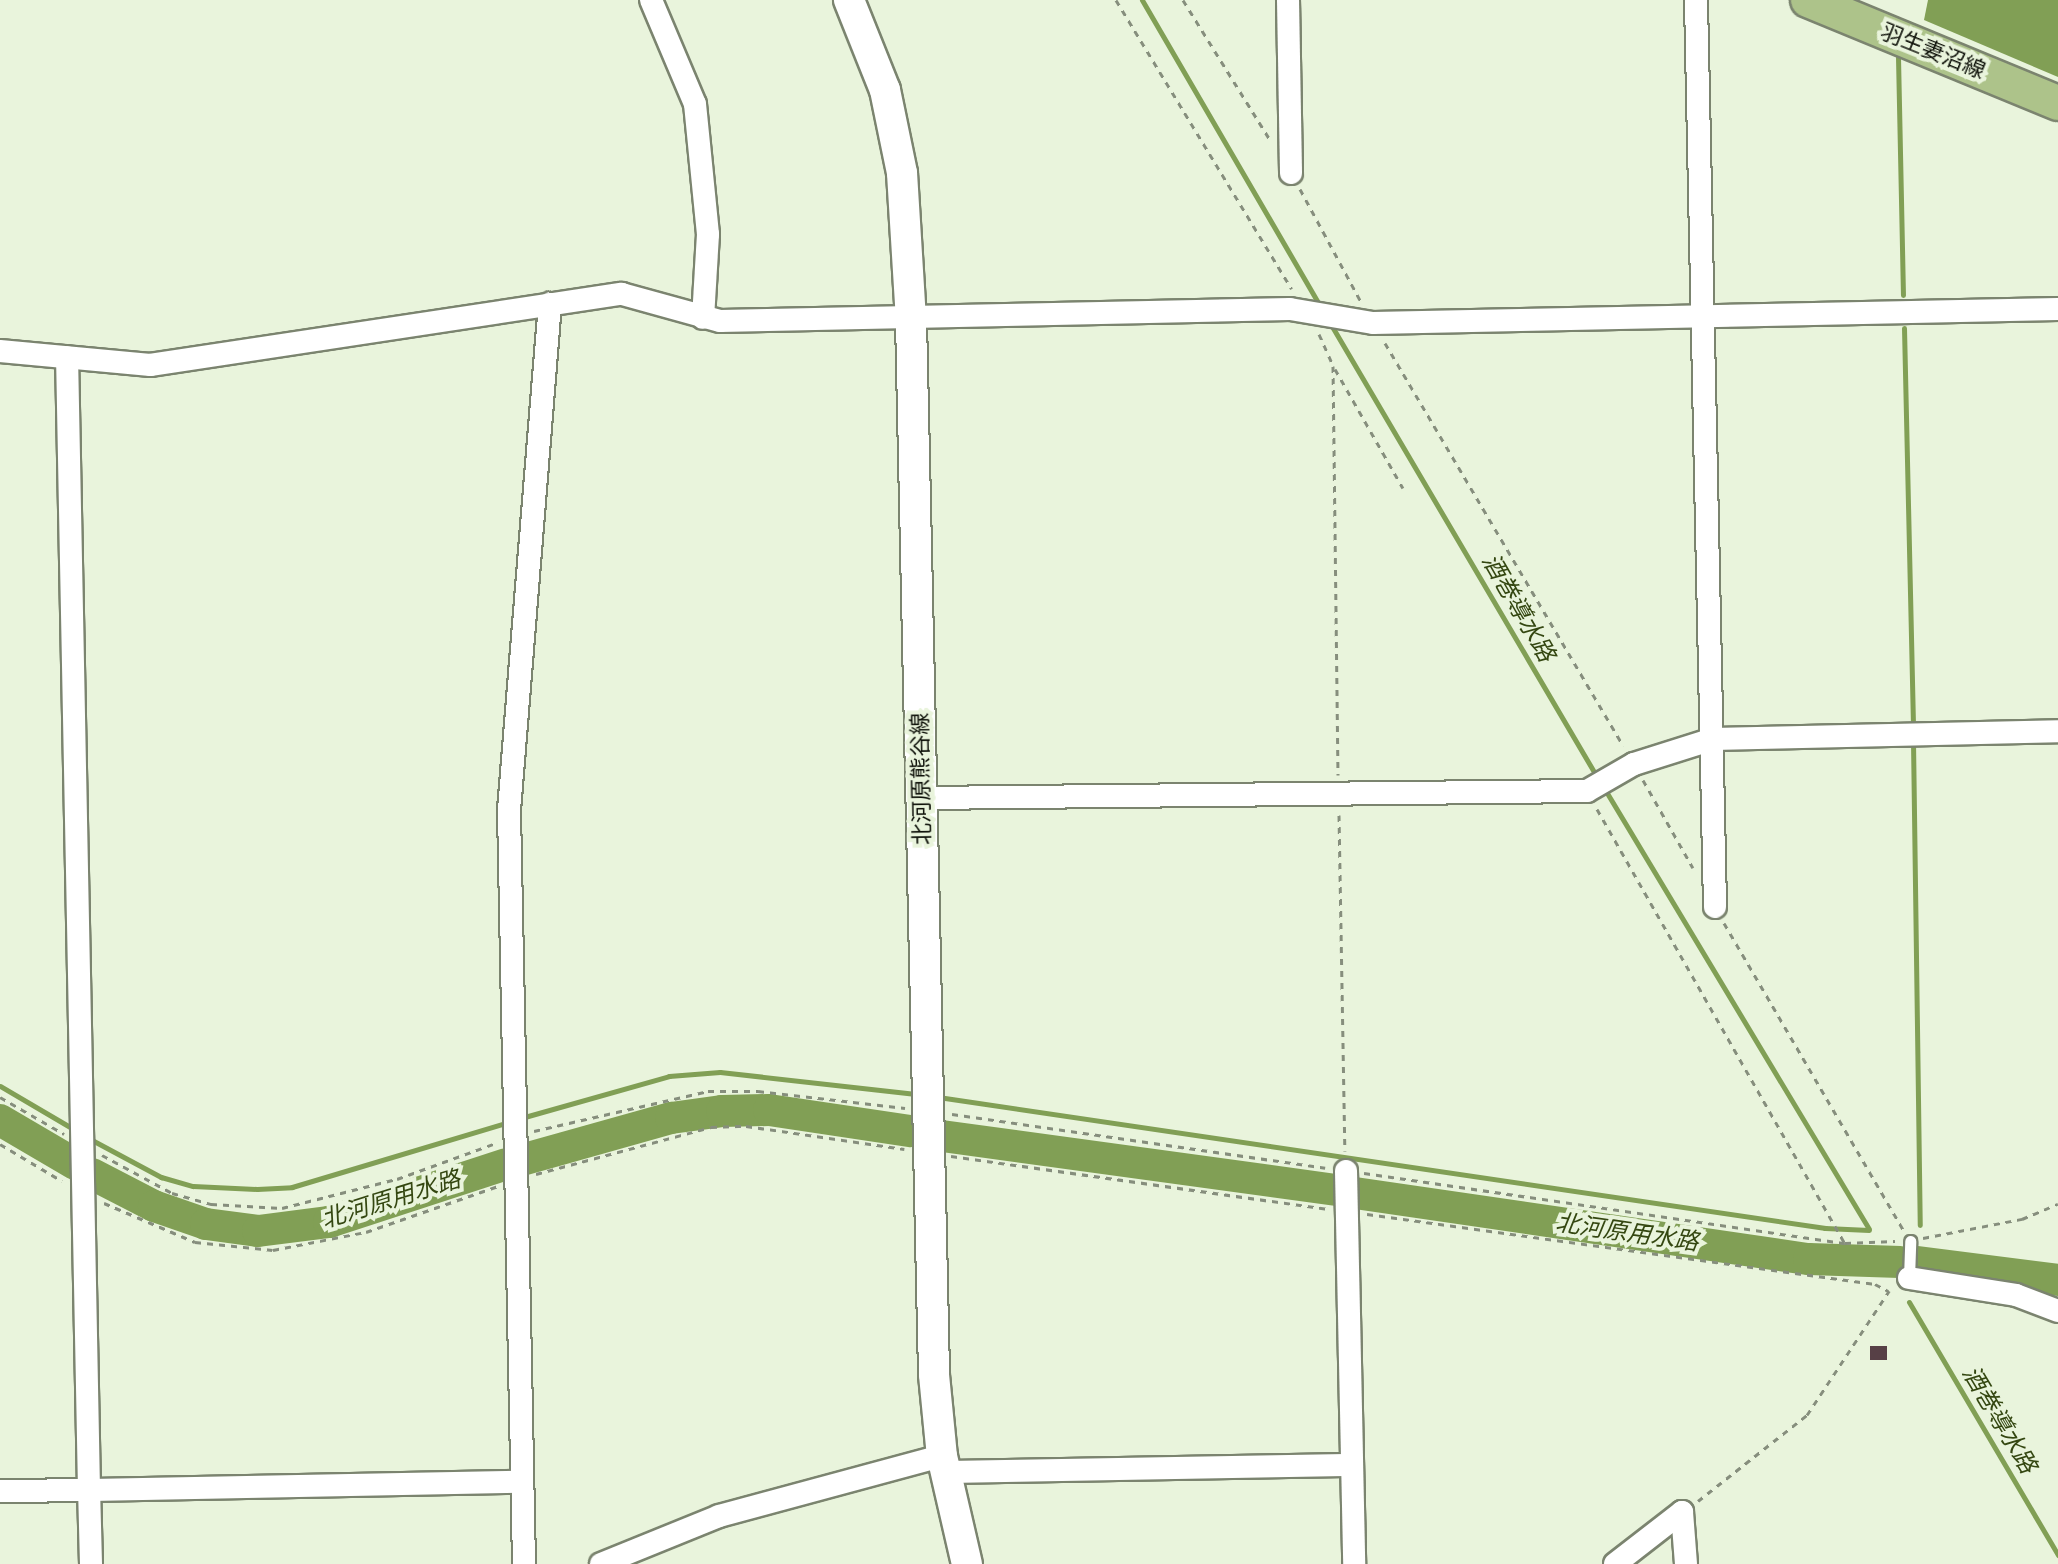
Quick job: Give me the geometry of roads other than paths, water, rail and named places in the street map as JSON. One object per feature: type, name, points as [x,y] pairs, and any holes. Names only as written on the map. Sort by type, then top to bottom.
[{"type":"main road","name":"北河原熊谷線","points":[[849,0],[895,127],[911,320],[934,1375],[943,1464],[967,1564]]},
{"type":"main road","name":"羽生妻沼線","points":[[1808,0],[2058,103]]},
{"type":"street","points":[[651,0],[695,104],[708,234],[703,318]]},
{"type":"street","points":[[1288,0],[1291,173]]},
{"type":"street","points":[[1696,0],[1715,907]]},
{"type":"street","points":[[0,351],[150,365],[622,294],[703,318],[911,320],[1310,312],[1373,323],[2058,309]]},
{"type":"street","points":[[524,1564],[509,810],[550,304]]},
{"type":"street","points":[[67,357],[91,1564]]},
{"type":"street","points":[[922,798],[1587,791],[1624,769],[1713,739],[2058,731]]},
{"type":"street","points":[[1346,1171],[1349,1465],[1354,1564]]},
{"type":"street","points":[[1909,1278],[2016,1295],[2058,1311]]},
{"type":"street","points":[[601,1564],[719,1516],[943,1464],[1349,1465]]},
{"type":"street","points":[[0,1491],[521,1482]]},
{"type":"street","points":[[1615,1564],[1682,1512],[1686,1564]]},
{"type":"lane","points":[[1909,1278],[1910,1241]]},
{"type":"waterway","name":"酒巻導水路","points":[[1142,0],[1321,308]]},
{"type":"waterway","points":[[1898,57],[1903,295]]},
{"type":"waterway","name":"酒巻導水路","points":[[1330,323],[1597,777]]},
{"type":"waterway","points":[[1904,328],[1913,727]]},
{"type":"waterway","points":[[1913,741],[1920,1225]]},
{"type":"waterway","name":"酒巻導水路","points":[[1604,788],[1869,1229]]},
{"type":"waterway","points":[[521,1118],[669,1076],[720,1072],[916,1094]]},
{"type":"waterway","points":[[0,1086],[75,1130]]},
{"type":"waterway","points":[[938,1097],[1825,1228],[1869,1230]]},
{"type":"waterway","name":"北河原用水路","points":[[525,1159],[671,1118],[722,1111],[769,1110],[910,1131]]},
{"type":"waterway","name":"北河原用水路","points":[[0,1120],[75,1164]]},
{"type":"waterway","points":[[90,1139],[161,1177],[193,1186],[257,1189],[292,1187],[508,1122]]},
{"type":"waterway","name":"北河原用水路","points":[[942,1136],[1334,1190]]},
{"type":"waterway","name":"北河原用水路","points":[[92,1174],[154,1206],[206,1224],[258,1231],[329,1222],[506,1164]]},
{"type":"waterway","name":"北河原用水路","points":[[1355,1193],[1809,1259],[1900,1262]]},
{"type":"waterway","name":"北河原用水路","points":[[1918,1262],[2058,1280]]},
{"type":"waterway","name":"酒巻導水路","points":[[1909,1302],[2058,1555]]}]
